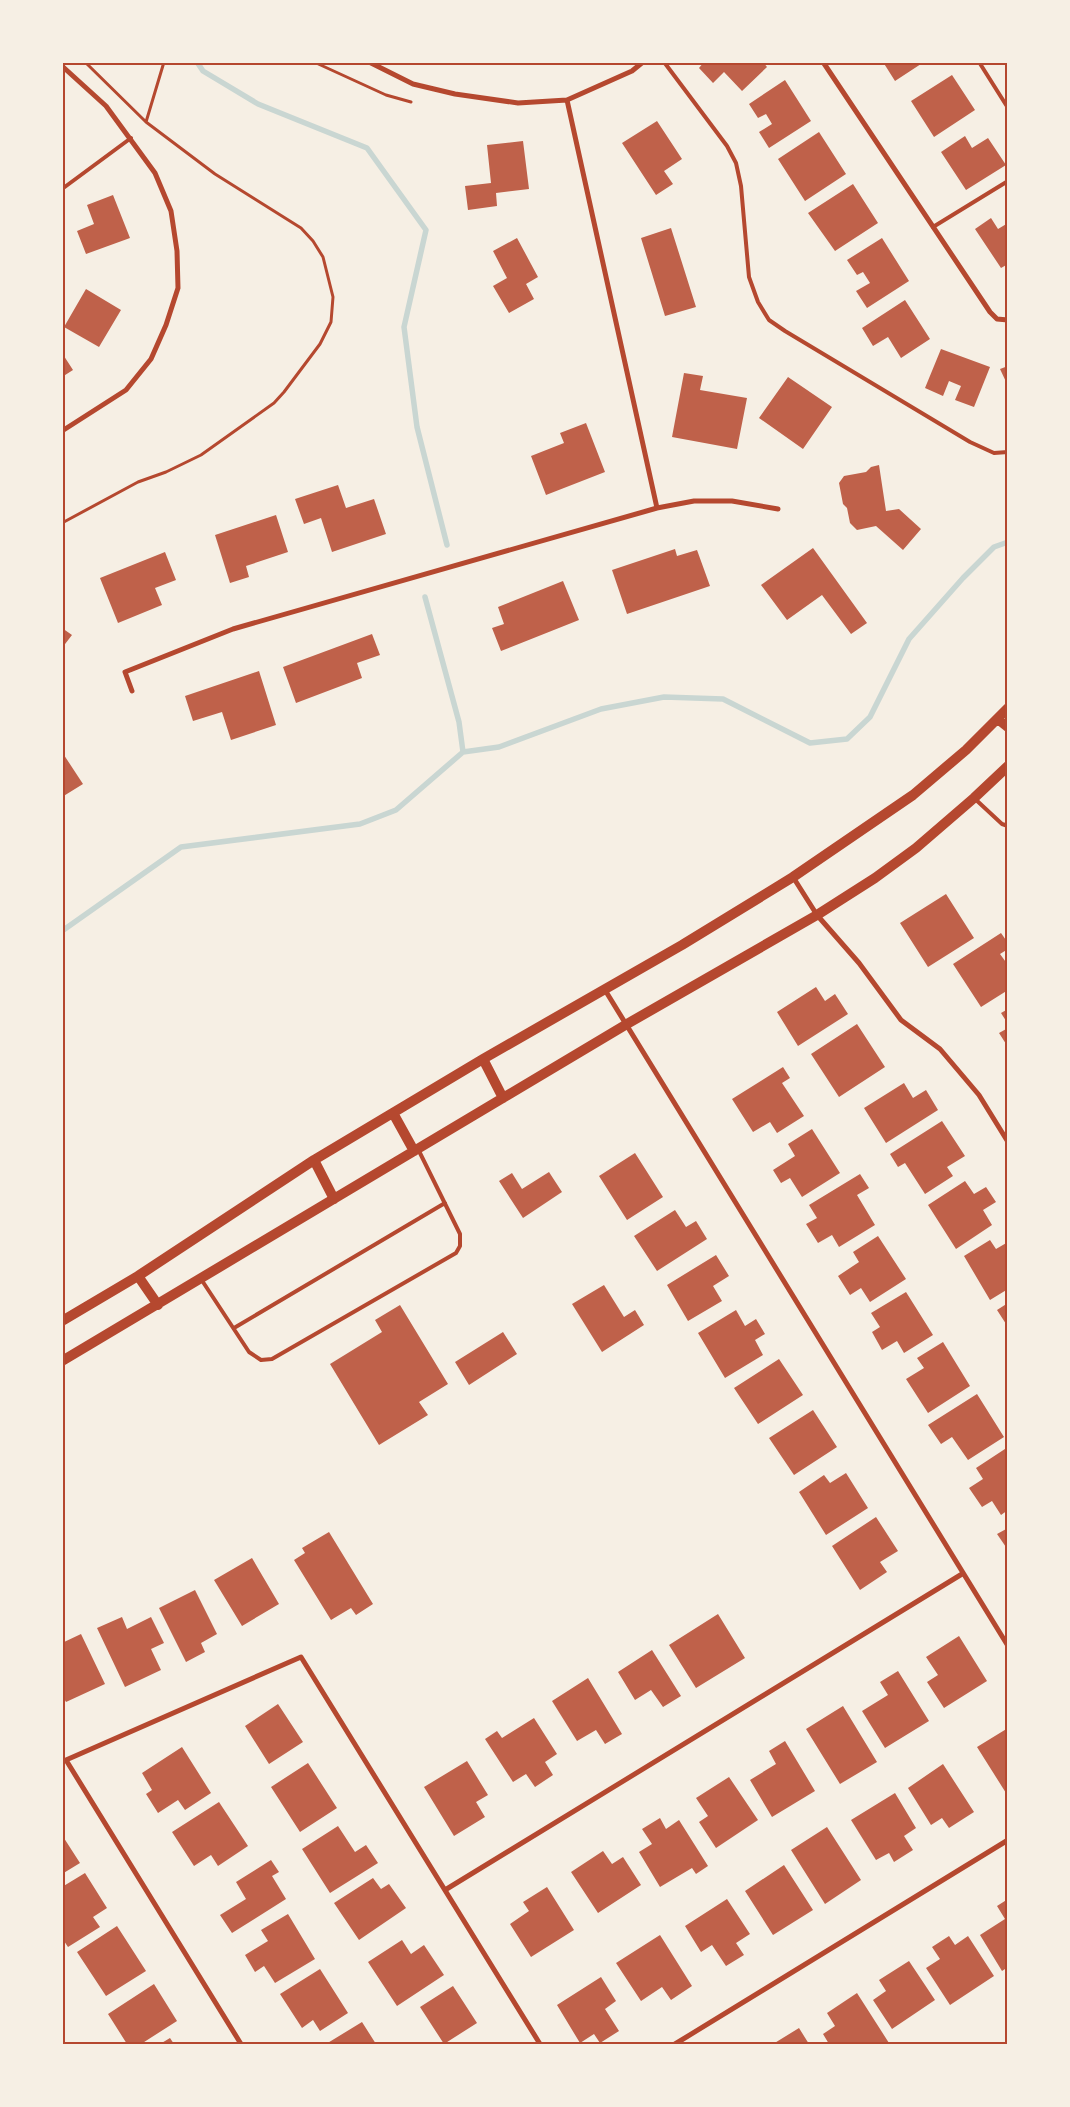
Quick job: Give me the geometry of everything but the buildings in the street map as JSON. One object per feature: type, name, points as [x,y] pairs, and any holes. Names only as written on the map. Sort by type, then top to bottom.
[{"type":"main road","points":[[62,1321],[138,1276],[314,1160],[483,1059],[605,990],[793,877],[913,795],[966,750],[1008,708]]},
{"type":"main road","points":[[998,719],[1008,727]]},
{"type":"main road","points":[[62,1362],[627,1024],[817,915],[916,848],[1008,766]]},
{"type":"main road","points":[[483,1059],[503,1098]]},
{"type":"main road","points":[[393,1113],[416,1150]]},
{"type":"main road","points":[[314,1160],[334,1199]]},
{"type":"main road","points":[[138,1276],[158,1305]]},
{"type":"street","points":[[369,62],[413,84],[455,94],[518,103],[567,100],[632,71],[643,62]]},
{"type":"street","points":[[823,62],[990,312],[997,318],[1008,320]]},
{"type":"street","points":[[62,66],[106,106],[155,173],[171,211],[177,250],[178,288],[166,325],[151,359],[126,390],[62,431]]},
{"type":"street","points":[[567,100],[657,508]]},
{"type":"street","points":[[132,691],[125,672],[233,630],[657,508],[694,501],[732,501],[778,510]]},
{"type":"street","points":[[793,877],[817,915],[859,963],[902,1020],[940,1049],[979,1095],[1008,1142]]},
{"type":"street","points":[[605,990],[962,1574],[1008,1646]]},
{"type":"street","points":[[445,1890],[962,1574]]},
{"type":"street","points":[[241,2044],[66,1760],[302,1657],[540,2044]]},
{"type":"street","points":[[676,2044],[1008,1840]]},
{"type":"lane","points":[[664,62],[727,146],[736,163],[741,186],[749,277],[758,302],[769,320],[970,442],[994,453],[1008,452]]},
{"type":"lane","points":[[979,62],[1008,108]]},
{"type":"lane","points":[[62,189],[131,138]]},
{"type":"lane","points":[[934,228],[1008,181]]},
{"type":"lane","points":[[974,798],[1002,824],[1008,826]]},
{"type":"lane","points":[[200,1279],[249,1352],[261,1360],[272,1359],[456,1253],[460,1246],[460,1234],[416,1150]]},
{"type":"lane","points":[[234,1328],[445,1203]]},
{"type":"path","points":[[62,523],[138,482],[166,472],[201,455],[274,403],[320,344],[331,322],[334,297],[323,257],[313,241],[301,228],[215,174],[146,122],[85,62]]},
{"type":"path","points":[[314,62],[386,95],[411,102]]},
{"type":"path","points":[[146,122],[164,63]]},
{"type":"waterway","points":[[197,62],[203,71],[258,104],[367,148],[426,230],[404,327],[417,427],[447,545]]},
{"type":"waterway","points":[[62,931],[181,847],[360,824],[396,810],[463,752],[499,747],[601,709],[664,697],[723,699],[810,743],[847,739],[870,717],[909,639],[963,578],[994,547],[1008,542]]},
{"type":"waterway","points":[[425,597],[459,722],[463,752]]}]
